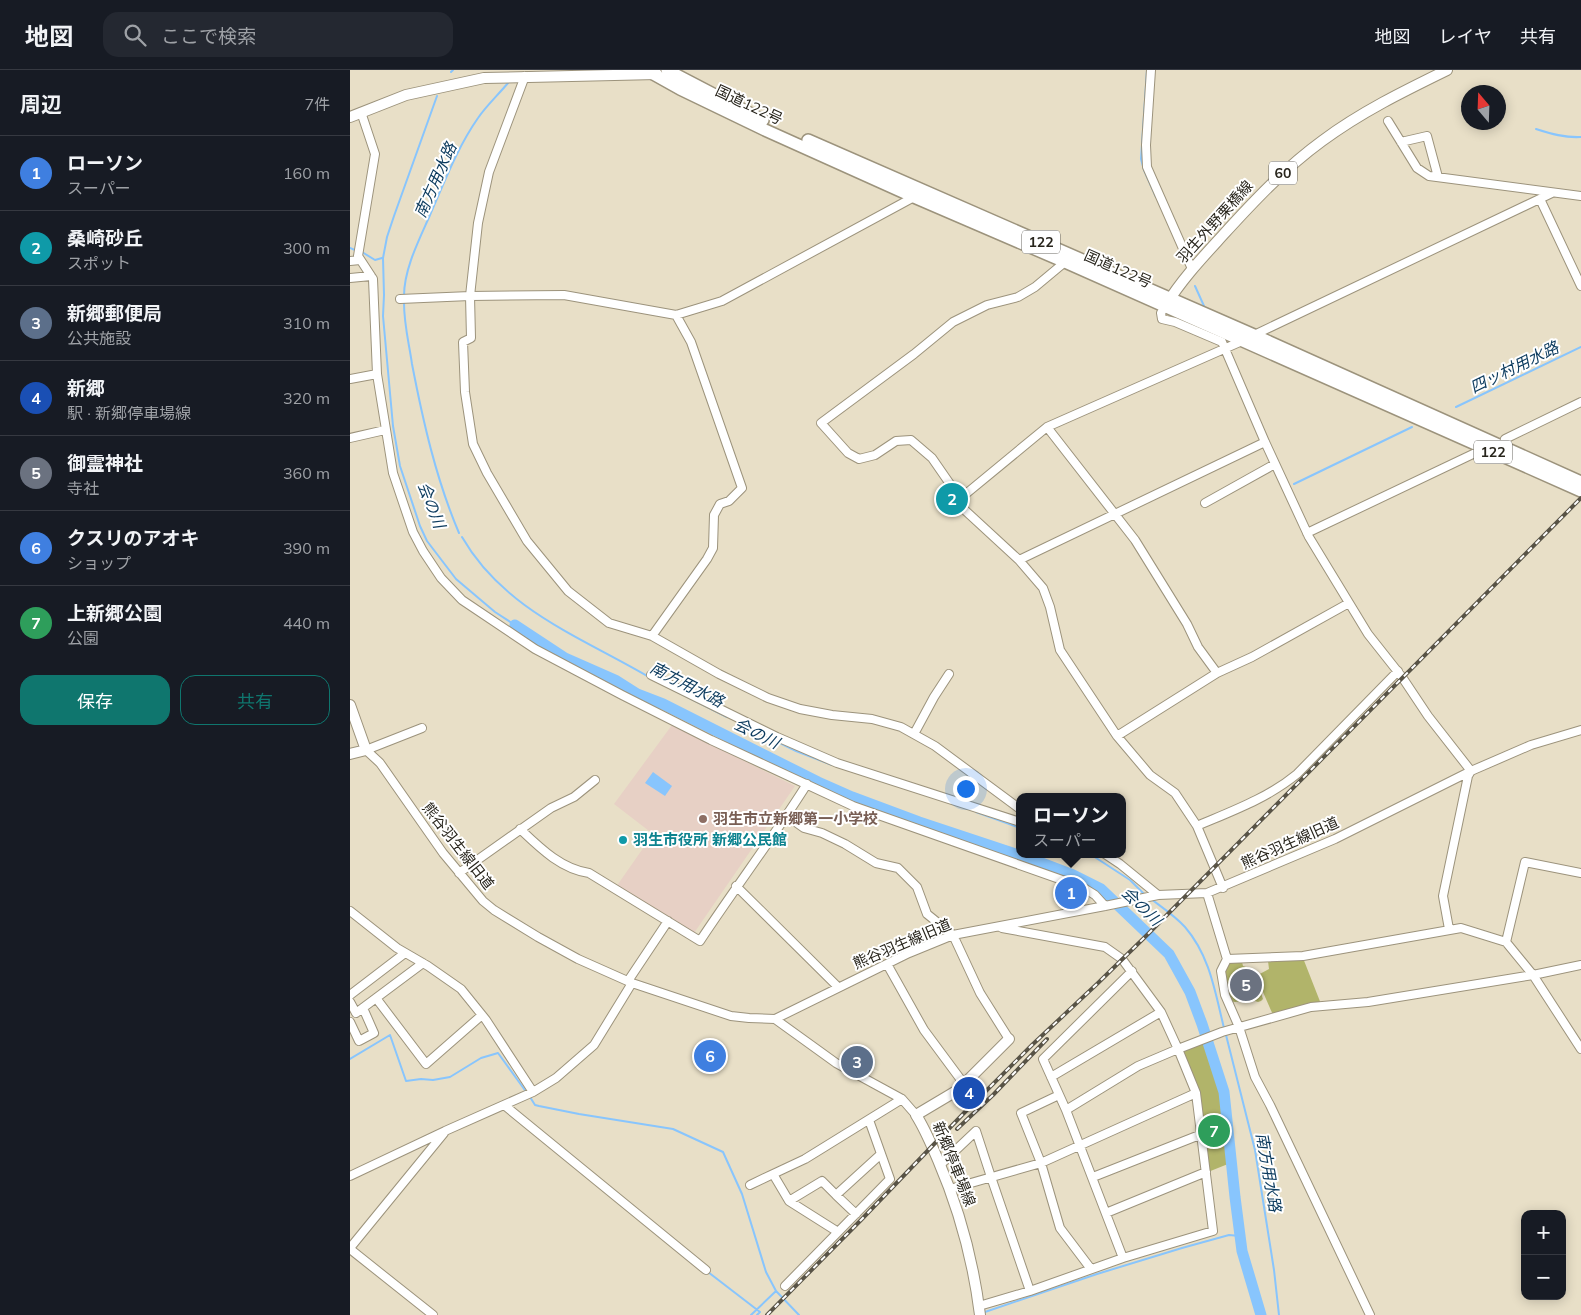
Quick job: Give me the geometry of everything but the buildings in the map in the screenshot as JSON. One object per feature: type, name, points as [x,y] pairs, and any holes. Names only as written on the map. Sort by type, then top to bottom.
[{"type":"highway","name":"国道122号","points":[[671,71],[770,124],[1167,302],[1242,341],[1579,487]]},
{"type":"highway","name":"国道122号","points":[[649,72],[757,126],[914,197],[1065,262],[1254,335],[1579,487]]},
{"type":"main road","name":"羽生外野栗橋線","points":[[1167,302],[1192,269],[1260,194],[1295,162],[1322,141],[1368,111],[1447,70]]},
{"type":"main road","points":[[350,117],[406,94],[484,78],[671,71]]},
{"type":"main road","points":[[350,706],[366,750],[350,754]]},
{"type":"main road","name":"新郷停車場線","points":[[979,1311],[971,1255],[950,1189],[926,1133],[916,1115],[951,1096],[1009,1039]]},
{"type":"street","points":[[1151,70],[1146,145],[1147,167],[1192,269]]},
{"type":"street","points":[[525,76],[489,172],[478,223],[470,296],[471,338],[463,342],[465,392],[473,444],[487,473],[527,541],[568,591],[609,622],[652,636],[768,698],[800,709],[832,715],[872,719],[901,727],[948,756],[1016,806]]},
{"type":"street","points":[[361,112],[376,154],[358,256],[373,279],[377,374],[385,430],[393,473],[413,532],[441,578],[462,600],[535,649],[712,740],[853,806],[1082,887],[1095,895],[1105,906]]},
{"type":"street","points":[[1388,121],[1416,168],[1429,176],[1581,196]]},
{"type":"street","points":[[1400,142],[1427,136],[1438,177]]},
{"type":"street","points":[[1254,335],[1552,193]]},
{"type":"street","points":[[400,299],[564,295],[676,315],[722,301],[914,197]]},
{"type":"street","points":[[1540,199],[1581,286]]},
{"type":"street","points":[[350,260],[360,260]]},
{"type":"street","points":[[1065,262],[1035,287],[1018,297],[987,305],[952,322],[914,354],[821,423],[848,453],[859,458],[875,455],[896,440],[911,440],[932,458],[950,484],[956,502],[1019,560],[1043,588],[1050,606],[1060,650],[1117,736],[1150,776],[1175,793],[1197,826],[1223,888]]},
{"type":"street","points":[[350,278],[371,276]]},
{"type":"street","points":[[1167,302],[1161,313],[1162,319],[1175,322],[1222,342],[1307,533],[1368,634],[1471,771],[1468,776],[1443,896],[1450,929]]},
{"type":"street","points":[[652,636],[713,548],[714,515],[720,504],[729,501],[742,488],[691,342],[676,315]]},
{"type":"street","points":[[956,502],[1047,428],[1242,341]]},
{"type":"street","points":[[350,379],[377,374]]},
{"type":"street","points":[[1505,438],[1581,402]]},
{"type":"street","points":[[1047,428],[1136,540],[1187,624],[1198,647],[1217,674]]},
{"type":"street","points":[[350,438],[385,430]]},
{"type":"street","points":[[1019,560],[1265,442]]},
{"type":"street","points":[[1307,533],[1473,454]]},
{"type":"street","points":[[1205,503],[1275,464]]},
{"type":"street","points":[[1117,736],[1217,674],[1350,603]]},
{"type":"street","points":[[1197,826],[1262,798],[1298,774],[1398,672]]},
{"type":"street","points":[[914,734],[949,674]]},
{"type":"street","points":[[651,675],[776,737],[837,763],[1016,821]]},
{"type":"street","points":[[366,750],[422,728]]},
{"type":"street","name":"熊谷羽生線旧道","points":[[366,750],[380,764],[459,874],[483,902],[494,910],[578,959],[630,982],[731,1016],[775,1019],[916,950],[953,935],[1158,894],[1207,894],[1335,839],[1471,771],[1531,745],[1581,730]]},
{"type":"street","points":[[459,874],[551,808],[574,797],[595,780]]},
{"type":"street","points":[[520,830],[548,855],[578,872],[589,873],[700,940],[736,886],[787,816],[807,784]]},
{"type":"street","points":[[787,816],[804,828],[822,833],[876,862],[898,868],[917,888],[927,914],[953,935],[980,993],[1009,1039]]},
{"type":"street","points":[[1111,858],[1158,894]]},
{"type":"street","points":[[1506,942],[1525,862],[1581,873]]},
{"type":"street","points":[[736,886],[838,987]]},
{"type":"street","points":[[1207,894],[1227,959],[1222,970],[1225,996],[1231,1013],[1239,1027],[1255,1077],[1370,1315]]},
{"type":"street","points":[[350,911],[385,939],[461,989],[482,1015],[532,1092]]},
{"type":"street","points":[[350,1176],[532,1092],[556,1078],[594,1045],[668,921]]},
{"type":"street","points":[[979,1311],[1090,1269],[1213,1231],[1196,1093],[1161,1012],[1132,971],[1122,959],[1105,946],[997,927]]},
{"type":"street","points":[[1227,959],[1303,956],[1461,928],[1506,942],[1533,975],[1581,1049]]},
{"type":"street","points":[[350,995],[405,953]]},
{"type":"street","points":[[356,1012],[423,963]]},
{"type":"street","points":[[887,964],[924,1030],[964,1084]]},
{"type":"street","points":[[1066,1110],[1138,1066],[1206,1038],[1239,1027],[1311,1007],[1368,1002],[1533,975],[1581,965]]},
{"type":"street","points":[[1123,1258],[1093,1177],[1043,1059],[1132,971]]},
{"type":"street","points":[[376,998],[426,1064],[482,1015]]},
{"type":"street","points":[[350,1002],[374,1033],[359,1041],[350,1022]]},
{"type":"street","points":[[1051,1077],[1161,1012]]},
{"type":"street","points":[[775,1019],[836,1063],[902,1099],[916,1115]]},
{"type":"street","points":[[950,1189],[1041,1163],[1196,1093]]},
{"type":"street","points":[[1059,1095],[1022,1113],[1041,1163],[1060,1228],[1090,1269]]},
{"type":"street","points":[[750,1185],[805,1159],[902,1099]]},
{"type":"street","points":[[504,1105],[706,1270]]},
{"type":"street","points":[[785,1286],[890,1179],[869,1120]]},
{"type":"street","points":[[432,1315],[350,1249],[445,1131]]},
{"type":"street","points":[[940,1165],[976,1131],[1030,1291]]},
{"type":"street","points":[[1093,1177],[1202,1134]]},
{"type":"street","points":[[836,1195],[881,1154]]},
{"type":"street","points":[[1106,1212],[1206,1172]]},
{"type":"street","points":[[773,1174],[789,1201],[838,1232]]},
{"type":"street","points":[[789,1201],[822,1181],[856,1214]]},
{"type":"shaded area","name":"羽生市立新郷第一小学校","points":[[672,725],[795,786],[692,936],[616,887],[653,834],[614,804]]},
{"type":"green space","points":[[1303,958],[1321,1004],[1273,1015],[1256,976],[1269,969],[1268,961]]},
{"type":"green space","points":[[1242,962],[1243,966],[1249,968],[1257,981],[1263,999],[1261,1001],[1255,1001],[1250,992],[1252,988],[1251,982],[1247,979],[1240,983],[1245,995],[1242,1001],[1230,1001],[1227,995],[1224,971],[1229,963]]},
{"type":"green space","points":[[1203,1040],[1221,1098],[1228,1164],[1208,1172],[1198,1093],[1179,1050]]},
{"type":"water","points":[[653,772],[672,786],[665,796],[645,783]]},
{"type":"waterway","name":"四ッ村用水路","points":[[1147,70],[1141,159],[1156,197]]},
{"type":"waterway","name":"南方用水路","points":[[404,296],[407,275],[413,255],[457,153],[470,129],[508,83]]},
{"type":"waterway","name":"会の川","points":[[437,96],[394,216],[383,258],[383,316],[393,426],[400,466],[420,526],[427,541],[456,579],[495,612],[515,625]]},
{"type":"waterway","points":[[1536,129],[1569,137],[1581,137]]},
{"type":"waterway","points":[[350,248],[357,251]]},
{"type":"waterway","points":[[362,252],[375,260],[382,258]]},
{"type":"waterway","name":"四ッ村用水路","points":[[1195,286],[1204,306]]},
{"type":"waterway","name":"南方用水路","points":[[404,303],[412,364],[426,428],[437,471],[459,533]]},
{"type":"waterway","name":"四ッ村用水路","points":[[1456,407],[1581,347]]},
{"type":"waterway","name":"四ッ村用水路","points":[[1294,484],[1412,427]]},
{"type":"waterway","name":"南方用水路","points":[[462,537],[479,562],[499,584],[522,603],[571,634],[649,677]]},
{"type":"waterway","name":"会の川","points":[[515,625],[565,658],[615,680],[637,694],[663,704],[818,782],[919,822],[1016,854]]},
{"type":"waterway","name":"南方用水路","points":[[662,684],[727,717]]},
{"type":"waterway","name":"南方用水路","points":[[774,740],[832,765]]},
{"type":"waterway","name":"南方用水路","points":[[976,812],[1016,827]]},
{"type":"waterway","name":"会の川","points":[[1028,858],[1073,875],[1101,889],[1169,954],[1190,992],[1224,1092],[1242,1251],[1261,1315]]},
{"type":"waterway","name":"南方用水路","points":[[1096,858],[1130,880],[1144,894]]},
{"type":"waterway","name":"南方用水路","points":[[1151,899],[1185,927],[1200,950],[1206,962],[1224,1028]]},
{"type":"waterway","points":[[350,1059],[390,1035],[406,1081],[433,1080],[450,1077],[481,1058],[498,1053],[527,1093]]},
{"type":"waterway","name":"南方用水路","points":[[1226,1035],[1255,1150],[1274,1270],[1279,1315]]},
{"type":"waterway","points":[[530,1097],[535,1105],[539,1106],[673,1129],[723,1152],[742,1194],[766,1272],[776,1291],[799,1315]]},
{"type":"waterway","points":[[982,1313],[1097,1274],[1182,1248],[1229,1235],[1240,1236]]},
{"type":"waterway","points":[[708,1272],[760,1312],[757,1315]]},
{"type":"waterway","points":[[751,1315],[776,1291]]},
{"type":"railway","points":[[767,1315],[964,1113],[1145,937],[1581,498]]},
{"type":"railway","points":[[957,1129],[1047,1039]]},
{"type":"place","name":"桑崎砂丘","points":[[952,499]]},
{"type":"place","name":"羽生市立新郷第一小学校","points":[[703,819]]},
{"type":"place","name":"羽生市役所 新郷公民館","points":[[623,840]]},
{"type":"place","name":"ローソン","points":[[1071,893]]},
{"type":"place","name":"御霊神社","points":[[1246,985]]},
{"type":"place","name":"クスリのアオキ","points":[[710,1056]]},
{"type":"place","name":"新郷郵便局","points":[[857,1062]]},
{"type":"place","name":"新郷","points":[[969,1093]]},
{"type":"place","name":"上新郷公園","points":[[1214,1131]]}]
